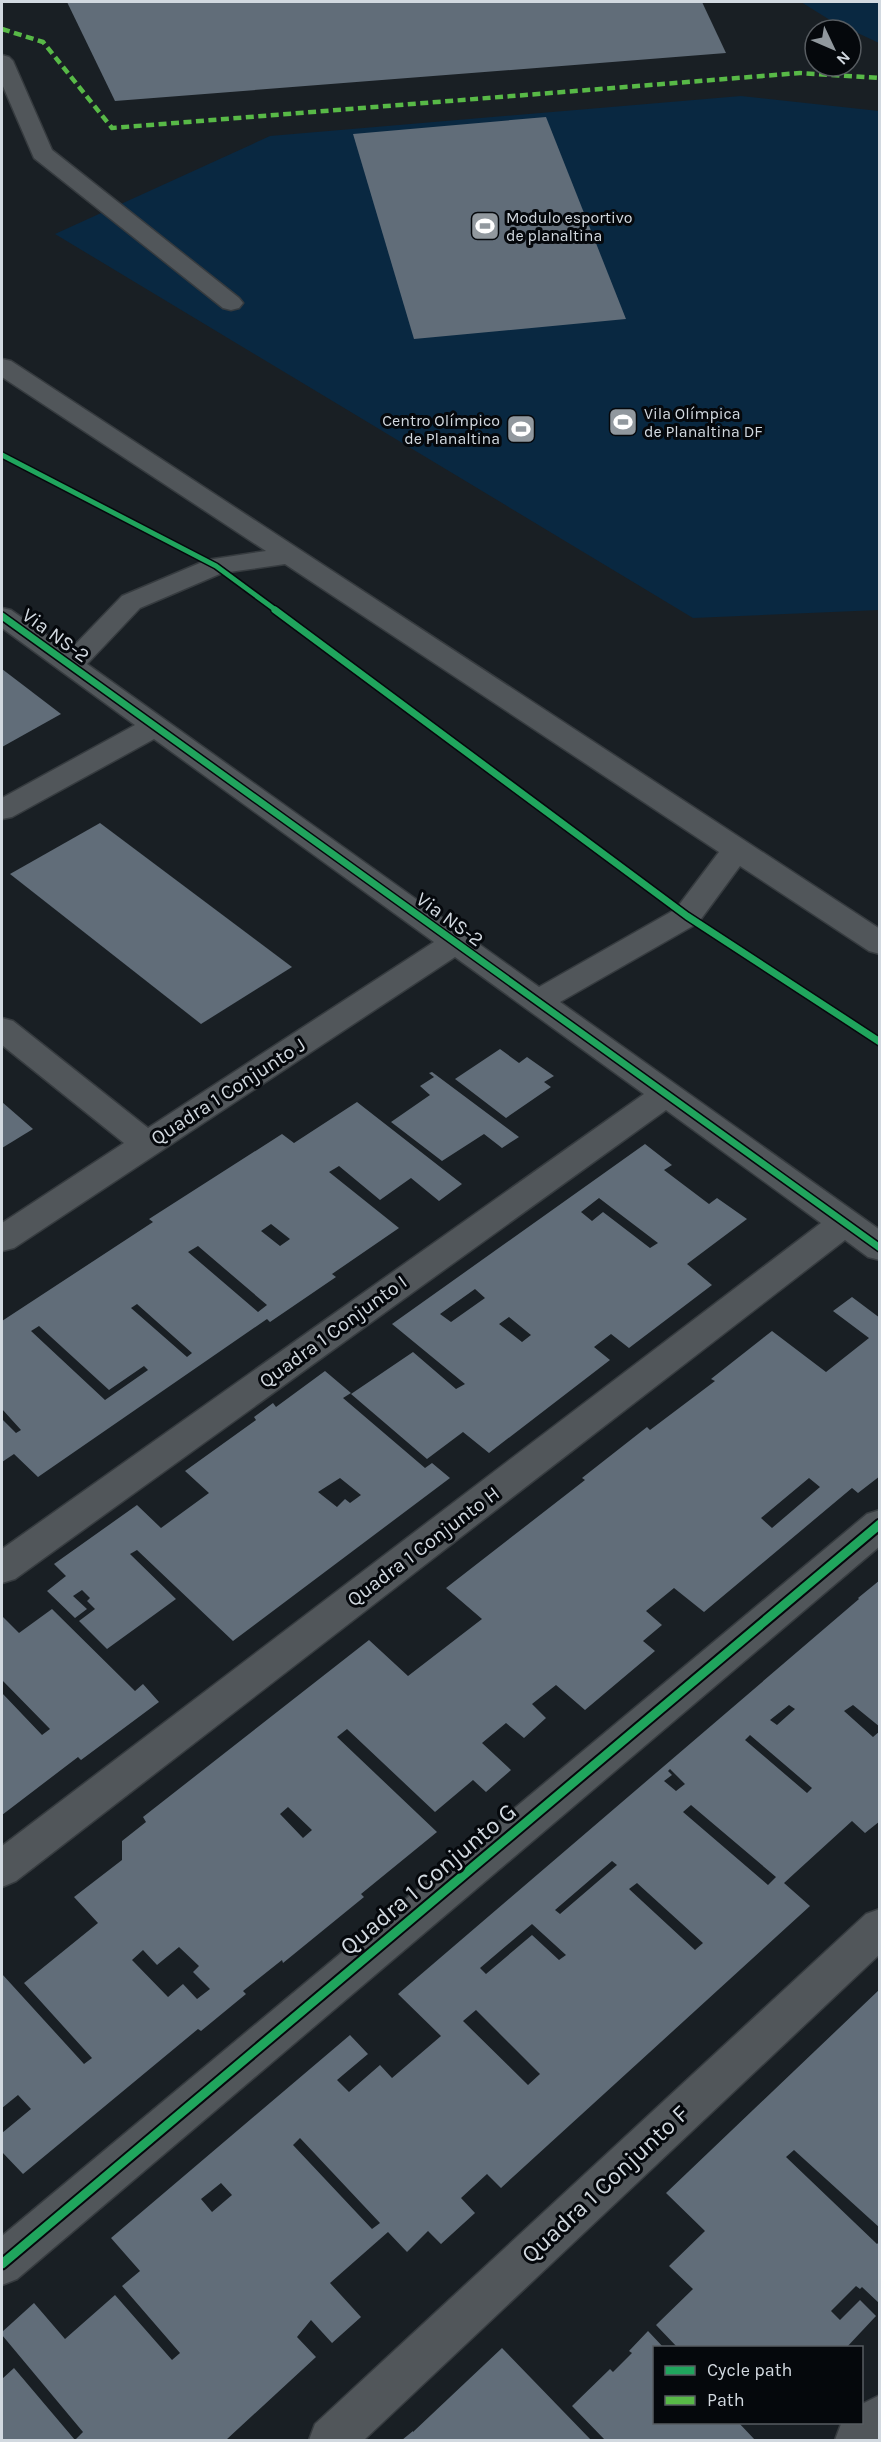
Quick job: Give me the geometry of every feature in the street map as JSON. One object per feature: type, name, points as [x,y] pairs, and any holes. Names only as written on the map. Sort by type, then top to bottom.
[{"type":"street","points":[[2,61],[42,153],[231,303]]},
{"type":"street","points":[[2,366],[879,944]]},
{"type":"street","points":[[70,666],[131,602],[216,567],[290,556]]},
{"type":"street","name":"Via NS-2","points":[[2,616],[879,1248]]},
{"type":"street","points":[[2,810],[155,726]]},
{"type":"street","points":[[536,1002],[687,916],[736,850]]},
{"type":"street","name":"Quadra 1 Conjunto J","points":[[2,1239],[454,943]]},
{"type":"street","points":[[2,1029],[146,1144]]},
{"type":"street","name":"Quadra 1 Conjunto I","points":[[2,1568],[665,1095]]},
{"type":"street","name":"Quadra 1 Conjunto H","points":[[2,1869],[844,1223]]},
{"type":"street","name":"Quadra 1 Conjunto G","points":[[2,2264],[879,1524]]},
{"type":"street","name":"Quadra 1 Conjunto F","points":[[331,2440],[879,1927]]},
{"type":"street","points":[[857,2440],[879,2417]]},
{"type":"shaded area","points":[[801,2],[879,2],[879,43],[863,35],[863,18],[827,18]]},
{"type":"shaded area","name":"Vila Olímpica de Planaltina DF","points":[[741,96],[879,111],[879,610],[693,618],[55,234],[270,136]]},
{"type":"building","points":[[67,2],[702,2],[726,53],[115,101]]},
{"type":"building","name":"Modulo esportivo de planaltina","points":[[546,117],[626,319],[414,339],[353,134]]},
{"type":"building","points":[[2,669],[61,714],[2,747]]},
{"type":"building","points":[[100,823],[292,967],[201,1024],[10,874]]},
{"type":"building","points":[[500,1049],[519,1063],[527,1057],[554,1076],[544,1082],[551,1087],[506,1118],[455,1079]]},
{"type":"building","points":[[432,1072],[519,1137],[502,1148],[484,1134],[442,1161],[391,1122],[430,1095],[420,1086],[434,1077],[429,1073]]},
{"type":"building","points":[[2,1102],[33,1129],[2,1148]]},
{"type":"building","points":[[357,1102],[462,1184],[439,1201],[411,1178],[380,1200],[339,1166],[329,1172],[399,1228],[332,1274],[336,1277],[270,1322],[267,1319],[38,1477],[14,1454],[2,1462],[2,1419],[16,1433],[21,1430],[2,1409],[2,1321],[153,1222],[149,1219],[282,1134],[294,1143]],"holes":[[[271,1224],[290,1239],[280,1246],[261,1231]],[[198,1246],[267,1305],[258,1312],[188,1252]],[[137,1304],[192,1353],[187,1357],[131,1308]],[[39,1326],[109,1390],[144,1366],[148,1370],[105,1400],[31,1331]]]},
{"type":"building","points":[[645,1144],[672,1165],[664,1170],[709,1204],[717,1198],[747,1219],[687,1264],[712,1285],[629,1348],[611,1334],[594,1347],[610,1360],[489,1453],[463,1432],[427,1459],[351,1394],[413,1352],[456,1389],[465,1384],[392,1324]],"holes":[[[599,1198],[612,1208],[658,1243],[650,1248],[603,1212],[592,1221],[581,1212]],[[475,1289],[485,1298],[451,1322],[440,1314]],[[509,1317],[531,1335],[522,1342],[499,1324]]]},
{"type":"building","points":[[852,1297],[880,1318],[880,1476],[858,1493],[852,1488],[704,1612],[674,1588],[646,1611],[662,1625],[643,1641],[655,1651],[585,1710],[556,1685],[532,1704],[546,1718],[524,1738],[506,1723],[482,1743],[511,1770],[486,1792],[473,1780],[435,1812],[347,1729],[337,1737],[437,1832],[361,1894],[364,1897],[283,1963],[282,1960],[243,1991],[246,1994],[201,2031],[198,2029],[23,2174],[2,2152],[2,2133],[31,2109],[18,2095],[2,2108],[2,1974],[84,2064],[92,2058],[24,1983],[98,1923],[74,1897],[122,1860],[122,1841],[146,1822],[143,1817],[369,1640],[408,1676],[482,1619],[446,1588],[585,1480],[582,1478],[647,1427],[650,1430],[715,1381],[711,1379],[772,1331],[826,1372],[869,1338],[833,1311]],"holes":[[[809,1478],[820,1487],[772,1528],[761,1518]],[[288,1807],[312,1830],[303,1838],[280,1814]],[[179,1947],[199,1966],[193,1972],[210,1989],[197,1999],[183,1984],[168,1997],[132,1960],[143,1950],[157,1965]]]},
{"type":"building","points":[[325,1371],[351,1393],[343,1398],[425,1468],[432,1463],[450,1478],[233,1641],[137,1550],[130,1554],[176,1599],[107,1649],[79,1621],[95,1609],[87,1601],[90,1598],[82,1590],[73,1596],[87,1609],[75,1618],[47,1591],[66,1576],[54,1564],[137,1505],[161,1528],[209,1493],[185,1471],[256,1420],[254,1417],[273,1403],[276,1407]],"holes":[[[340,1478],[361,1495],[350,1503],[345,1499],[337,1507],[318,1492]]]},
{"type":"building","points":[[880,1580],[880,1727],[853,1705],[844,1711],[873,1737],[880,1731],[880,1821],[865,1833],[852,1821],[784,1883],[810,1906],[501,2188],[487,2174],[461,2198],[475,2213],[441,2244],[428,2231],[407,2252],[388,2232],[330,2283],[361,2317],[332,2343],[311,2320],[297,2337],[316,2357],[226,2440],[75,2440],[83,2432],[2,2335],[2,2332],[34,2303],[65,2339],[115,2295],[172,2360],[180,2353],[122,2286],[140,2271],[111,2238],[350,2035],[368,2054],[337,2080],[349,2092],[380,2065],[392,2078],[441,2036],[398,1994]],"holes":[[[789,1705],[795,1709],[777,1725],[770,1720]],[[750,1735],[812,1788],[807,1793],[745,1740]],[[670,1769],[685,1784],[676,1791],[664,1781],[672,1775],[668,1771]],[[691,1805],[776,1877],[768,1885],[683,1812]],[[612,1861],[617,1865],[560,1914],[555,1910]],[[637,1883],[703,1943],[695,1950],[629,1889]],[[532,1924],[566,1955],[559,1960],[532,1935],[486,1974],[480,1968]],[[476,2010],[540,2074],[528,2085],[463,2021]],[[300,2138],[380,2223],[372,2229],[293,2145]],[[221,2183],[232,2195],[212,2212],[201,2199]]]},
{"type":"building","points":[[52,1609],[135,1691],[143,1684],[159,1702],[81,1760],[78,1757],[2,1815],[2,1693],[42,1735],[50,1729],[2,1680],[2,1616],[19,1633]]},
{"type":"building","points":[[880,1989],[880,2228],[794,2150],[786,2157],[877,2244],[880,2241],[880,2304],[862,2287],[860,2289],[856,2286],[831,2311],[840,2320],[860,2300],[876,2316],[848,2346],[676,2346],[656,2325],[693,2289],[669,2266],[705,2231],[666,2193]]},
{"type":"building","points":[[648,2331],[662,2346],[653,2346],[653,2424],[740,2424],[755,2440],[605,2440],[572,2406],[610,2369],[613,2372],[632,2353],[629,2351]]},
{"type":"building","points":[[502,2348],[591,2440],[402,2440],[413,2432]]},
{"type":"building","points":[[14,2368],[75,2440],[2,2440],[2,2379]]},
{"type":"marked path","points":[[2,29],[43,42],[112,128],[800,73],[880,78]]},
{"type":"cycle path","points":[[2,455],[216,566],[687,916],[880,1042]]},
{"type":"cycle path","points":[[2,616],[880,1248]]},
{"type":"cycle path","points":[[2,2264],[880,1524]]},
{"type":"place","name":"Modulo esportivo de planaltina","points":[[485,226]]},
{"type":"place","name":"Vila Olímpica de Planaltina DF","points":[[623,422]]},
{"type":"place","name":"Centro Olímpico de Planaltina","points":[[521,429]]}]
